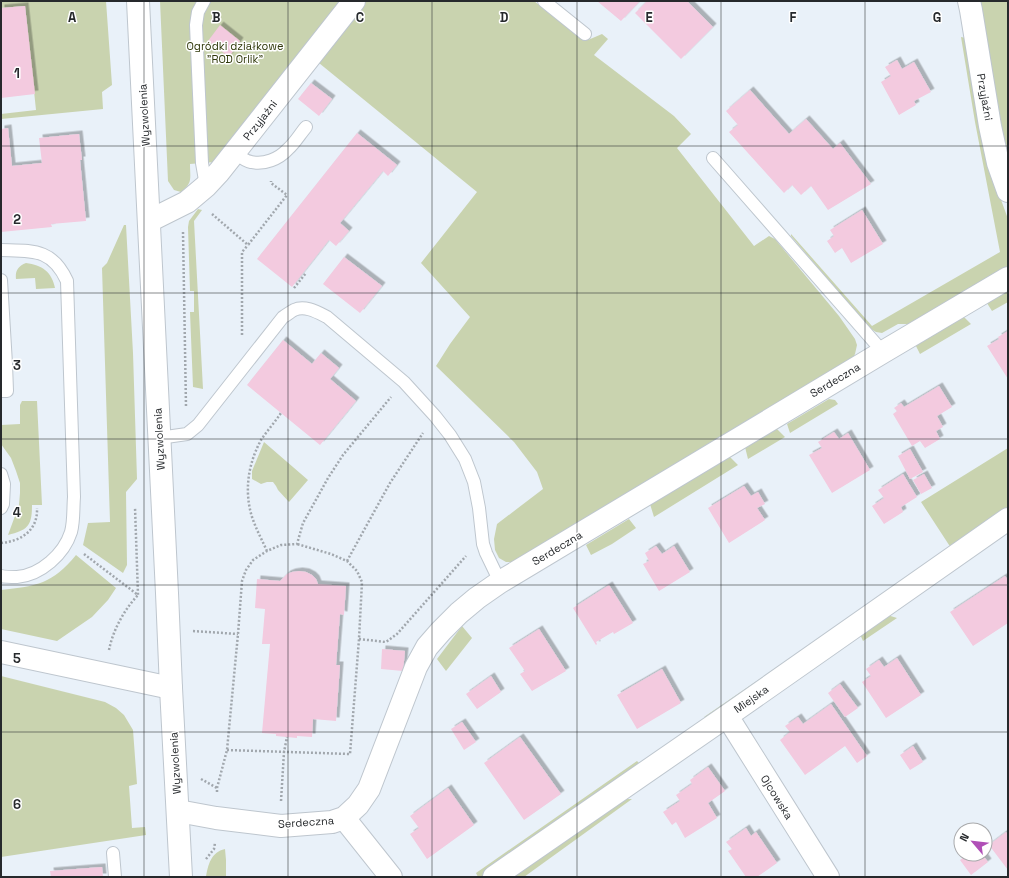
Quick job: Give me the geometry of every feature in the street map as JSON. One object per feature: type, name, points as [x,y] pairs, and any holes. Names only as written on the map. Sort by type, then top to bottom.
[{"type":"street","name":"Wyzwolenia","points":[[138,1],[181,877]]},
{"type":"street","name":"Przyjaźni","points":[[149,221],[190,207],[354,1]]},
{"type":"street","name":"Przyjaźni","points":[[969,1],[990,126],[998,163],[1008,191]]},
{"type":"street","name":"Serdeczna","points":[[178,811],[216,818],[281,826],[332,822],[344,818],[358,805],[369,790],[416,667],[427,647],[459,613],[477,598],[500,582],[1008,278]]},
{"type":"street","name":"Miejska","points":[[494,877],[1008,519]]},
{"type":"street","points":[[1,652],[171,688]]},
{"type":"street","name":"Ojcowska","points":[[727,716],[828,877]]},
{"type":"street","points":[[344,818],[391,877]]},
{"type":"lane","points":[[204,1],[198,12],[196,25],[202,163],[206,186]]},
{"type":"lane","points":[[544,1],[585,34]]},
{"type":"lane","points":[[234,152],[250,162],[269,162],[288,150],[306,127]]},
{"type":"lane","points":[[713,158],[883,352]]},
{"type":"lane","points":[[1,250],[34,251],[45,256],[56,263],[62,270],[67,281],[74,497],[73,516],[68,541],[58,555],[46,566],[33,573],[17,577],[1,576]]},
{"type":"lane","points":[[1,280],[7,391],[1,390]]},
{"type":"lane","points":[[159,438],[187,434],[198,425],[284,318],[294,310],[305,308],[315,311],[328,317],[404,382],[450,435],[465,459],[474,482],[480,508],[484,549],[500,582]]},
{"type":"lane","points":[[1,474],[4,484],[3,504],[1,508]]},
{"type":"lane","points":[[113,853],[115,877]]},
{"type":"path","points":[[242,337],[242,252],[287,195],[271,182],[269,162]]},
{"type":"path","points":[[187,434],[183,230],[190,207],[200,205],[248,245]]},
{"type":"path","points":[[291,291],[306,273]]},
{"type":"path","points":[[297,544],[303,523],[342,455],[404,382]]},
{"type":"path","points":[[267,551],[252,518],[248,497],[249,472],[261,440],[281,413]]},
{"type":"path","points":[[347,562],[390,483],[434,416]]},
{"type":"path","points":[[1,543],[10,542],[22,537],[28,532],[36,521],[37,508]]},
{"type":"path","points":[[204,864],[207,857],[214,849],[217,788],[227,750],[242,581],[246,570],[253,560],[267,551],[281,545],[297,544],[331,554],[347,562],[357,571],[362,582],[350,754],[227,750]]},
{"type":"path","points":[[359,639],[386,642],[397,634],[466,556]]},
{"type":"path","points":[[281,826],[284,752],[287,737]]},
{"type":"green space","points":[[1,1],[106,1],[112,85],[102,92],[103,109],[1,119],[1,114],[36,110],[25,6],[1,8]]},
{"type":"green space","name":"Ogródki działkowe \"ROD Orlik\"","points":[[160,1],[341,1],[215,162],[190,164],[189,183],[181,192],[174,190],[168,181]]},
{"type":"green space","points":[[365,1],[534,1],[581,38],[588,40],[602,34],[608,39],[594,55],[674,116],[691,134],[677,148],[754,246],[769,236],[775,239],[839,316],[855,339],[857,345],[855,354],[850,363],[513,562],[506,562],[499,558],[495,550],[494,539],[497,524],[543,489],[537,472],[514,442],[436,366],[470,317],[421,263],[477,192],[319,63],[254,145],[253,143]]},
{"type":"green space","points":[[979,1],[1008,1],[1008,157],[1005,147]]},
{"type":"green space","points":[[961,37],[966,38],[996,186],[1008,219],[1008,270],[916,324],[898,324],[882,333],[876,332],[865,323],[791,236],[791,234],[872,326],[1000,252],[975,122]]},
{"type":"green space","points":[[198,209],[202,210],[194,221],[203,389],[193,387],[190,312],[194,312],[194,291],[190,291],[188,227],[189,221]]},
{"type":"green space","points":[[124,225],[126,225],[133,353],[137,479],[126,492],[127,565],[123,573],[83,545],[88,523],[110,522],[102,268],[107,263]]},
{"type":"green space","points":[[26,263],[45,270],[54,282],[55,288],[36,289],[35,278],[16,279],[18,269]]},
{"type":"green space","points":[[1008,286],[1008,302],[992,311],[985,300]]},
{"type":"green space","points":[[962,315],[971,324],[920,354],[915,344]]},
{"type":"green space","points":[[829,399],[835,400],[838,404],[790,433],[787,424]]},
{"type":"green space","points":[[22,401],[37,401],[42,505],[32,505],[31,518],[28,526],[20,531],[8,535],[19,505],[20,483],[11,458],[1,444],[1,425],[20,424],[20,405]]},
{"type":"green space","points":[[776,428],[785,437],[748,459],[745,447]]},
{"type":"green space","points":[[264,442],[308,480],[289,502],[273,482],[261,484],[252,479],[252,471]]},
{"type":"green space","points":[[1008,448],[1008,514],[710,719],[704,717],[951,548],[921,502]]},
{"type":"green space","points":[[729,456],[738,465],[654,517],[650,504]]},
{"type":"green space","points":[[629,519],[636,528],[612,544],[591,555],[586,545]]},
{"type":"green space","points":[[76,555],[116,588],[108,600],[92,617],[57,641],[1,629],[1,590],[25,587],[43,582],[59,572]]},
{"type":"green space","points":[[884,614],[897,618],[863,641],[859,632]]},
{"type":"green space","points":[[462,626],[472,638],[446,671],[437,659]]},
{"type":"green space","points":[[1,676],[105,702],[116,708],[124,715],[133,730],[137,784],[129,786],[132,828],[145,827],[146,835],[1,857]]},
{"type":"green space","points":[[637,761],[642,766],[484,877],[478,877],[476,873]]},
{"type":"green space","points":[[621,799],[632,799],[524,877],[508,877]]},
{"type":"green space","points":[[225,849],[226,877],[206,877],[209,864],[213,856]]},
{"type":"building","points":[[597,1],[640,1],[621,21]]},
{"type":"building","points":[[647,1],[687,1],[713,27],[681,59],[635,13]]},
{"type":"building","points":[[25,6],[35,94],[1,98],[1,8]]},
{"type":"building","points":[[220,25],[240,41],[229,57],[208,41]]},
{"type":"building","points":[[897,60],[902,69],[914,62],[931,92],[914,101],[916,105],[899,115],[881,82],[891,76],[885,67]]},
{"type":"building","points":[[311,83],[332,99],[319,116],[298,99]]},
{"type":"building","points":[[750,90],[789,134],[806,119],[833,149],[840,143],[871,184],[828,210],[811,186],[801,195],[792,185],[784,193],[729,132],[738,125],[726,111]]},
{"type":"building","points":[[8,128],[12,166],[42,163],[39,138],[79,134],[86,221],[51,224],[52,227],[1,232],[1,129]]},
{"type":"building","points":[[357,133],[397,165],[388,176],[383,171],[340,223],[349,231],[336,246],[329,240],[292,287],[257,259]]},
{"type":"building","points":[[862,210],[883,244],[851,263],[842,248],[835,253],[827,241],[834,236],[830,230]]},
{"type":"building","points":[[344,257],[382,286],[360,313],[323,284]]},
{"type":"building","points":[[1008,331],[1008,379],[987,346],[999,339],[998,337]]},
{"type":"building","points":[[283,340],[312,364],[321,353],[339,368],[330,379],[356,401],[320,445],[247,385]]},
{"type":"building","points":[[939,386],[952,407],[937,416],[943,427],[936,431],[940,439],[925,448],[920,441],[912,446],[893,414],[897,411],[894,408],[901,403],[904,407]]},
{"type":"building","points":[[834,432],[839,439],[848,433],[870,470],[832,493],[809,455],[822,448],[818,442]]},
{"type":"building","points":[[910,449],[923,472],[910,479],[898,456]]},
{"type":"building","points":[[903,474],[917,497],[901,507],[903,512],[884,524],[872,506],[884,498],[878,490]]},
{"type":"building","points":[[924,474],[932,488],[921,494],[913,480]]},
{"type":"building","points":[[744,486],[751,496],[758,492],[765,504],[757,508],[765,520],[729,543],[708,508]]},
{"type":"building","points":[[656,546],[662,554],[674,546],[690,572],[659,591],[643,564],[649,561],[645,553]]},
{"type":"building","points":[[299,571],[312,575],[318,584],[346,586],[344,615],[340,614],[336,665],[340,665],[336,721],[313,719],[312,737],[297,736],[297,738],[262,733],[270,644],[262,644],[265,609],[255,608],[257,579],[280,581],[287,574]]},
{"type":"building","points":[[1005,576],[1008,580],[1008,623],[973,646],[950,612]]},
{"type":"building","points":[[609,585],[633,623],[596,642],[596,645],[573,608]]},
{"type":"building","points":[[539,629],[566,671],[532,691],[520,674],[525,671],[509,648]]},
{"type":"building","points":[[382,649],[405,651],[403,671],[381,669]]},
{"type":"building","points":[[897,658],[921,695],[886,718],[862,682],[871,676],[866,669],[879,660],[884,667]]},
{"type":"building","points":[[662,669],[681,703],[637,729],[617,695]]},
{"type":"building","points":[[491,676],[501,692],[477,709],[466,694]]},
{"type":"building","points":[[840,684],[858,708],[845,717],[828,693]]},
{"type":"building","points":[[831,704],[867,756],[857,763],[845,746],[805,775],[780,740],[790,732],[785,726],[798,717],[803,724]]},
{"type":"building","points":[[462,722],[476,742],[464,750],[451,729]]},
{"type":"building","points":[[520,737],[561,794],[524,820],[484,763]]},
{"type":"building","points":[[913,746],[923,762],[910,770],[900,755]]},
{"type":"building","points":[[708,767],[725,791],[708,803],[717,818],[685,838],[676,822],[672,825],[663,812],[680,801],[676,795],[692,784],[690,780]]},
{"type":"building","points":[[448,788],[474,825],[427,859],[410,834],[419,828],[410,816]]},
{"type":"building","points":[[746,828],[751,836],[756,832],[777,863],[757,877],[746,877],[728,851],[732,849],[726,842]]},
{"type":"building","points":[[1006,832],[1008,835],[1008,870],[993,850],[993,842]]},
{"type":"building","points":[[961,862],[988,862],[971,875]]},
{"type":"building","points":[[102,867],[103,877],[51,877],[50,871]]}]
